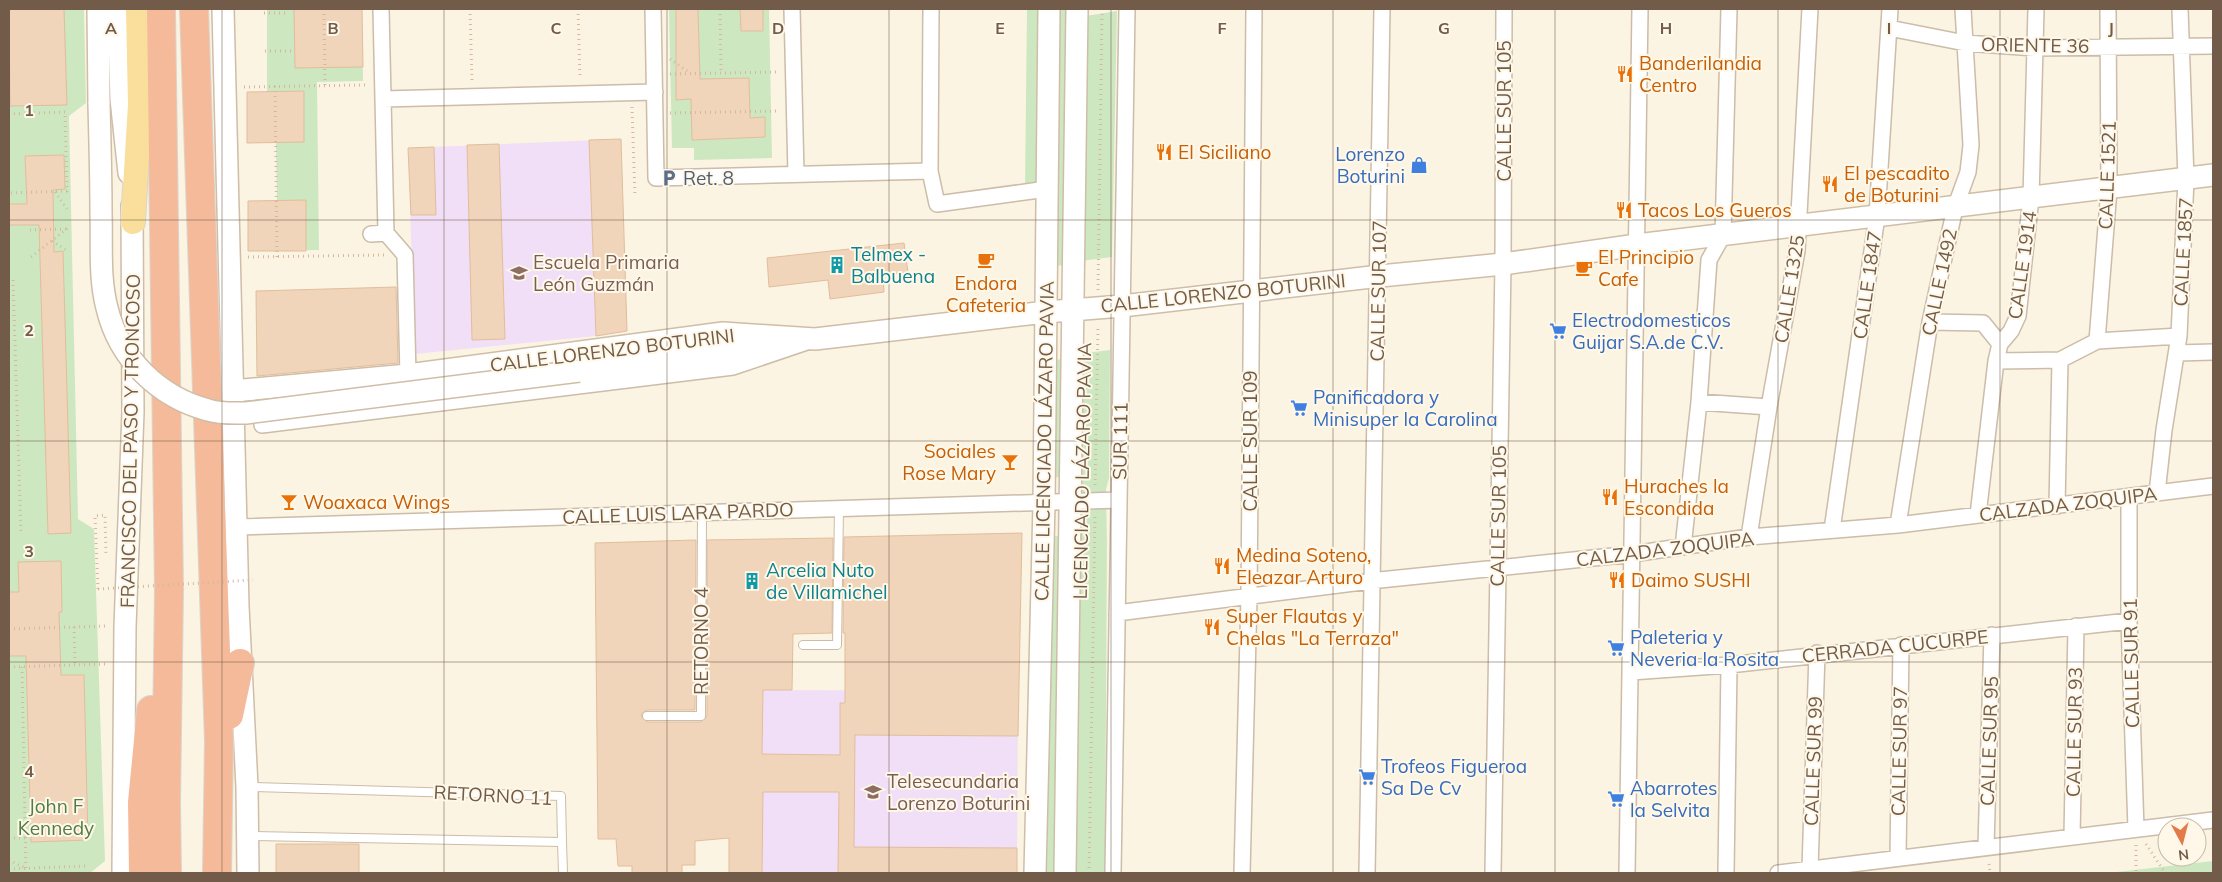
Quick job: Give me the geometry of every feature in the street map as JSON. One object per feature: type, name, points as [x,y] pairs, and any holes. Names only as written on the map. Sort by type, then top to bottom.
[{"type":"highway","name":"FRANCISCO DEL PASO Y TRONCOSO","points":[[161,9],[169,590],[167,873]]},
{"type":"highway","points":[[194,9],[219,742],[217,873]]},
{"type":"highway","points":[[143,873],[142,802],[153,695],[169,590]]},
{"type":"highway","points":[[219,742],[229,721],[232,694],[240,663]]},
{"type":"main road","points":[[98,9],[102,265],[106,308],[117,339],[127,356],[156,385],[173,396],[209,411],[255,413],[815,339]]},
{"type":"main road","name":"FRANCISCO DEL PASO Y TRONCOSO","points":[[118,9],[121,100],[133,222],[134,412],[125,627],[123,873]]},
{"type":"main road","points":[[133,222],[140,104],[138,9]]},
{"type":"main road","points":[[223,9],[236,526],[240,663],[247,787],[248,873]]},
{"type":"main road","name":"CALLE LICENCIADO LÁZARO PAVIA","points":[[1036,873],[1044,503],[1049,9]]},
{"type":"main road","name":"CALLE LICENCIADO LÁZARO PAVIA","points":[[1065,873],[1078,9]]},
{"type":"main road","name":"CALLE LORENZO BOTURINI","points":[[233,391],[408,376],[723,333],[815,339],[1046,312],[1122,306],[1251,290],[1503,264],[1637,245],[1955,208],[2213,175]]},
{"type":"street","points":[[381,9],[386,233],[405,255],[408,376]]},
{"type":"street","points":[[653,9],[656,178],[930,171]]},
{"type":"street","points":[[792,9],[796,174]]},
{"type":"street","points":[[931,9],[930,171],[937,204],[1048,189]]},
{"type":"street","name":"SUR 111","points":[[1113,873],[1127,9]]},
{"type":"street","name":"CALLE SUR 109","points":[[1242,873],[1249,597],[1254,9]]},
{"type":"street","name":"CALLE SUR 107","points":[[1367,873],[1370,581],[1380,276],[1382,9]]},
{"type":"street","name":"CALLE SUR 105","points":[[1493,873],[1503,264],[1504,9]]},
{"type":"street","points":[[1627,873],[1640,9]]},
{"type":"street","points":[[1682,547],[1687,518],[1699,402],[1709,260],[1723,235],[1729,9]]},
{"type":"street","name":"CALLE 1325","points":[[1749,538],[1769,407],[1797,251],[1810,9]]},
{"type":"street","name":"CALLE 1847","points":[[1832,530],[1876,216],[1890,9]]},
{"type":"street","name":"CALLE 1492","points":[[1898,525],[1930,322],[1955,208],[1968,172],[1971,144],[1963,9]]},
{"type":"street","name":"CALLE 1914","points":[[1978,515],[1996,360],[2000,344],[2011,331],[2018,316],[2031,198],[2036,9]]},
{"type":"street","name":"CALLE 1521","points":[[2097,340],[2109,189],[2108,9]]},
{"type":"street","name":"CALLE 1857","points":[[2157,493],[2164,430],[2179,336],[2186,179],[2180,9]]},
{"type":"street","name":"ORIENTE 36","points":[[1889,28],[1965,43],[2036,48],[2213,46]]},
{"type":"street","points":[[383,92],[472,97],[655,92]]},
{"type":"street","points":[[371,234],[386,233]]},
{"type":"street","points":[[1930,322],[1983,323],[2000,344]]},
{"type":"street","points":[[1996,360],[2060,360],[2097,340],[2179,336]]},
{"type":"street","points":[[262,425],[733,367],[815,339]]},
{"type":"street","points":[[2177,353],[2213,352]]},
{"type":"street","points":[[2057,506],[2060,360]]},
{"type":"street","points":[[1699,402],[1769,407]]},
{"type":"street","name":"CALZADA ZOQUIPA","points":[[1117,614],[1370,581],[1632,554],[1749,538],[1898,525],[2213,486]]},
{"type":"street","name":"CALLE SUR 91","points":[[2129,497],[2129,621],[2136,829]]},
{"type":"street","name":"CALLE LUIS LARA PARDO","points":[[236,526],[1119,500]]},
{"type":"street","name":"CERRADA CUCURPE","points":[[1631,672],[1729,665],[2129,621]]},
{"type":"street","name":"CALLE SUR 93","points":[[2072,837],[2076,626]]},
{"type":"street","name":"CALLE SUR 95","points":[[1986,847],[1992,635]]},
{"type":"street","name":"CALLE SUR 97","points":[[1898,857],[1901,645]]},
{"type":"street","name":"CALLE SUR 99","points":[[1810,869],[1817,654]]},
{"type":"street","points":[[1726,873],[1729,665]]},
{"type":"street","points":[[1778,873],[2213,820]]},
{"type":"lane","points":[[803,645],[837,645],[839,508]]},
{"type":"lane","name":"RETORNO 4","points":[[648,716],[701,716],[702,512]]},
{"type":"lane","name":"RETORNO 11","points":[[247,787],[561,796],[562,842]]},
{"type":"lane","points":[[247,836],[562,842],[563,873]]},
{"type":"path","points":[[264,13],[286,12],[286,9]]},
{"type":"path","points":[[324,9],[325,86]]},
{"type":"path","points":[[470,9],[472,97]]},
{"type":"path","points":[[578,9],[580,94]]},
{"type":"path","points":[[720,9],[721,73]]},
{"type":"path","name":"LICENCIADO LÁZARO PAVIA","points":[[1089,873],[1102,9]]},
{"type":"path","points":[[265,51],[294,50]]},
{"type":"path","points":[[654,74],[794,71]]},
{"type":"path","points":[[275,86],[277,257]]},
{"type":"path","points":[[225,87],[325,86],[383,92]]},
{"type":"path","points":[[632,93],[634,197]]},
{"type":"path","points":[[655,114],[795,110]]},
{"type":"path","points":[[9,114],[65,112],[67,191],[9,193]]},
{"type":"path","points":[[54,192],[67,209]]},
{"type":"path","points":[[30,230],[68,228],[30,257]]},
{"type":"path","points":[[52,241],[68,251]]},
{"type":"path","points":[[229,258],[405,255]]},
{"type":"path","points":[[13,280],[21,535]]},
{"type":"path","points":[[106,563],[105,515],[95,516],[98,588],[253,580]]},
{"type":"path","points":[[107,582],[107,592],[126,591]]},
{"type":"path","points":[[74,627],[75,665]]},
{"type":"path","points":[[9,629],[125,627]]},
{"type":"path","points":[[9,667],[125,663]]},
{"type":"path","points":[[22,666],[26,873]]},
{"type":"path","points":[[2136,829],[2136,873]]},
{"type":"path","points":[[2136,829],[2165,873]]},
{"type":"path","points":[[9,838],[25,838]]},
{"type":"path","points":[[9,860],[26,868]]},
{"type":"path","points":[[9,869],[86,866]]},
{"type":"shaded area","name":"Escuela Primaria León Guzmán","points":[[621,139],[627,331],[596,336],[415,354],[408,148]]},
{"type":"shaded area","name":"Telesecundaria Lorenzo Boturini","points":[[730,690],[1018,691],[1017,873],[729,873]]},
{"type":"green space","name":"John F Kennedy","points":[[9,9],[84,9],[86,103],[69,116],[78,519],[94,529],[105,861],[90,873],[9,873]]},
{"type":"green space","points":[[267,9],[362,9],[363,81],[317,82],[319,250],[269,251],[277,200],[276,143],[267,92]]},
{"type":"green space","points":[[669,9],[769,9],[772,158],[694,160],[694,148],[672,148]]},
{"type":"green space","points":[[1027,9],[1041,9],[1038,186],[1025,187]]},
{"type":"green space","points":[[1059,9],[1066,9],[1063,265],[1056,266]]},
{"type":"green space","points":[[1117,11],[1112,257],[1081,261],[1086,16]]},
{"type":"green space","points":[[1110,350],[1109,478],[1106,489],[1105,873],[1071,873],[1078,354]]},
{"type":"green space","points":[[1061,359],[1060,477],[1050,478],[1051,361]]},
{"type":"green space","points":[[1049,536],[1060,536],[1057,873],[1047,873]]},
{"type":"green space","points":[[2213,861],[2213,873],[2108,873],[2160,867],[2207,867],[2207,862]]},
{"type":"building","points":[[9,9],[64,9],[67,105],[10,106]]},
{"type":"building","points":[[294,9],[362,9],[363,67],[295,68]]},
{"type":"building","points":[[676,9],[698,9],[700,79],[749,78],[750,118],[765,117],[765,137],[692,140],[691,99],[676,100]]},
{"type":"building","points":[[740,9],[763,9],[763,31],[741,31]]},
{"type":"building","points":[[304,91],[304,142],[247,143],[247,92]]},
{"type":"building","points":[[621,139],[627,331],[596,336],[589,140]]},
{"type":"building","points":[[499,144],[505,339],[472,340],[467,145]]},
{"type":"building","points":[[434,147],[436,215],[411,215],[408,148]]},
{"type":"building","points":[[64,155],[65,189],[53,190],[54,252],[63,251],[71,533],[48,534],[39,225],[9,225],[9,204],[27,204],[25,156]]},
{"type":"building","points":[[306,200],[306,251],[248,251],[248,201]]},
{"type":"building","name":"Telmex - Balbuena","points":[[904,243],[908,272],[883,275],[884,292],[830,299],[828,280],[769,287],[767,258]]},
{"type":"building","points":[[396,287],[398,363],[257,376],[256,291]]},
{"type":"building","points":[[1022,533],[1018,736],[855,735],[854,847],[1017,848],[1017,873],[838,873],[839,792],[763,792],[762,873],[729,873],[729,838],[695,841],[695,865],[682,865],[682,873],[632,873],[632,866],[618,866],[616,839],[598,839],[595,543],[696,540],[695,710],[647,710],[641,716],[647,722],[701,722],[707,716],[707,540],[833,538],[832,633],[793,634],[792,690],[763,690],[762,754],[840,755],[840,703],[845,703],[845,633],[843,633],[844,537]]},
{"type":"building","points":[[61,561],[62,612],[59,612],[61,675],[84,675],[88,840],[31,842],[26,656],[9,656],[9,592],[19,592],[18,562]]},
{"type":"building","points":[[276,844],[359,844],[359,873],[276,873]]},
{"type":"place","name":"Banderilandia Centro","points":[[1625,74]]},
{"type":"place","name":"El Siciliano","points":[[1164,152]]},
{"type":"place","name":"Lorenzo Boturini","points":[[1419,165]]},
{"type":"place","name":"Ret. 8","points":[[669,178]]},
{"type":"place","name":"El pescadito de Boturini","points":[[1830,184]]},
{"type":"place","name":"Tacos Los Gueros","points":[[1624,210]]},
{"type":"place","name":"Endora Cafeteria","points":[[986,260]]},
{"type":"place","name":"Telmex - Balbuena","points":[[837,265]]},
{"type":"place","name":"El Principio Cafe","points":[[1584,268]]},
{"type":"place","name":"Escuela Primaria León Guzmán","points":[[519,273]]},
{"type":"place","name":"Electrodomesticos Guijar S.A.de C.V.","points":[[1558,331]]},
{"type":"place","name":"Panificadora y Minisuper la Carolina","points":[[1299,408]]},
{"type":"place","name":"Sociales Rose Mary","points":[[1010,462]]},
{"type":"place","name":"Huraches la Escondida","points":[[1610,497]]},
{"type":"place","name":"Woaxaca Wings","points":[[289,502]]},
{"type":"place","name":"Medina Soteno, Eleazar Arturo","points":[[1222,566]]},
{"type":"place","name":"Daimo SUSHI","points":[[1617,580]]},
{"type":"place","name":"Arcelia Nuto de Villamichel","points":[[752,581]]},
{"type":"place","name":"Super Flautas y Chelas \"La Terraza\"","points":[[1212,627]]},
{"type":"place","name":"Paleteria y Neveria la Rosita","points":[[1616,648]]},
{"type":"place","name":"Trofeos Figueroa Sa De Cv","points":[[1367,777]]},
{"type":"place","name":"Telesecundaria Lorenzo Boturini","points":[[873,792]]},
{"type":"place","name":"Abarrotes la Selvita","points":[[1616,799]]}]
